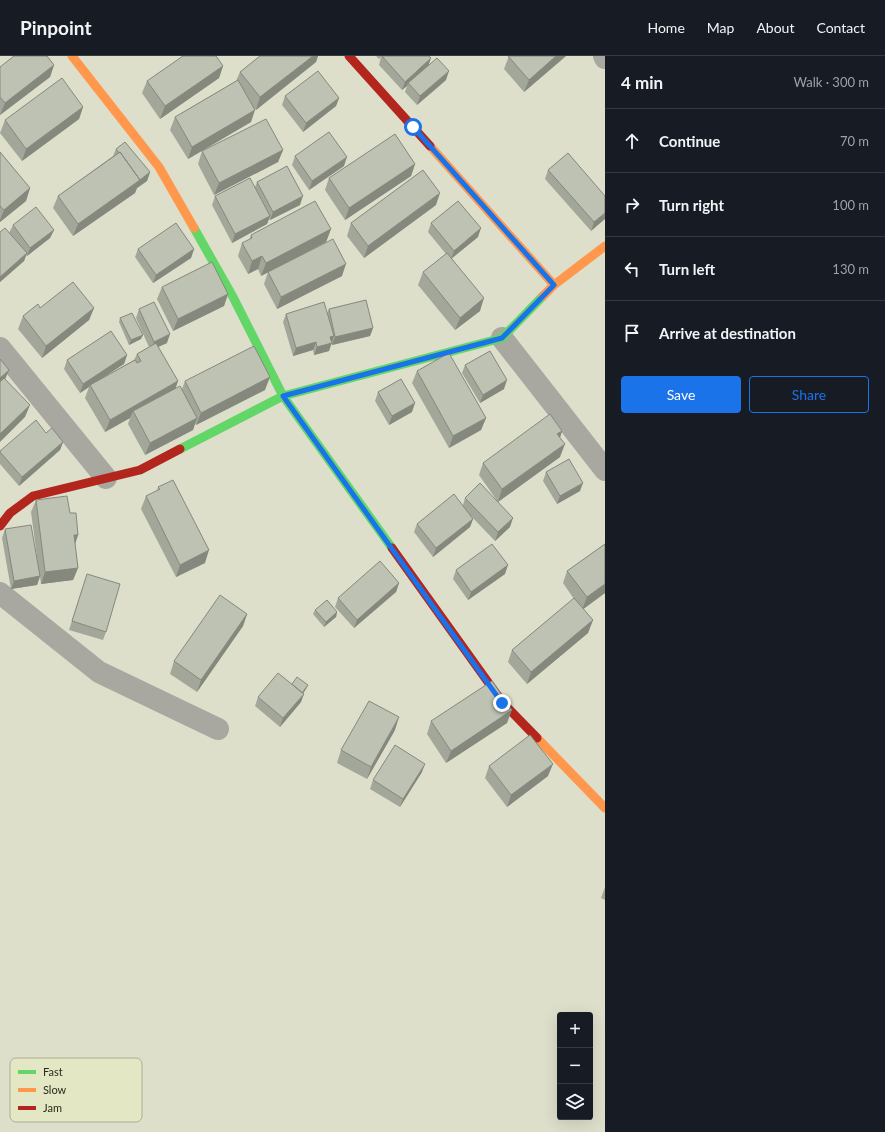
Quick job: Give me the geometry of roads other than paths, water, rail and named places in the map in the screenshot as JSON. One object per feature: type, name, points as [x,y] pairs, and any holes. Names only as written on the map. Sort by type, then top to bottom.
[{"type":"street","points":[[72,56],[159,167],[233,297],[283,396],[502,703],[605,808]]},
{"type":"street","points":[[350,56],[554,285]]},
{"type":"street","points":[[0,526],[10,513],[33,496],[140,470],[283,396],[502,338],[554,285],[605,246]]},
{"type":"street","points":[[502,338],[605,470]]},
{"type":"street","points":[[0,348],[106,478]]},
{"type":"street","points":[[0,593],[99,672],[218,729]]}]
